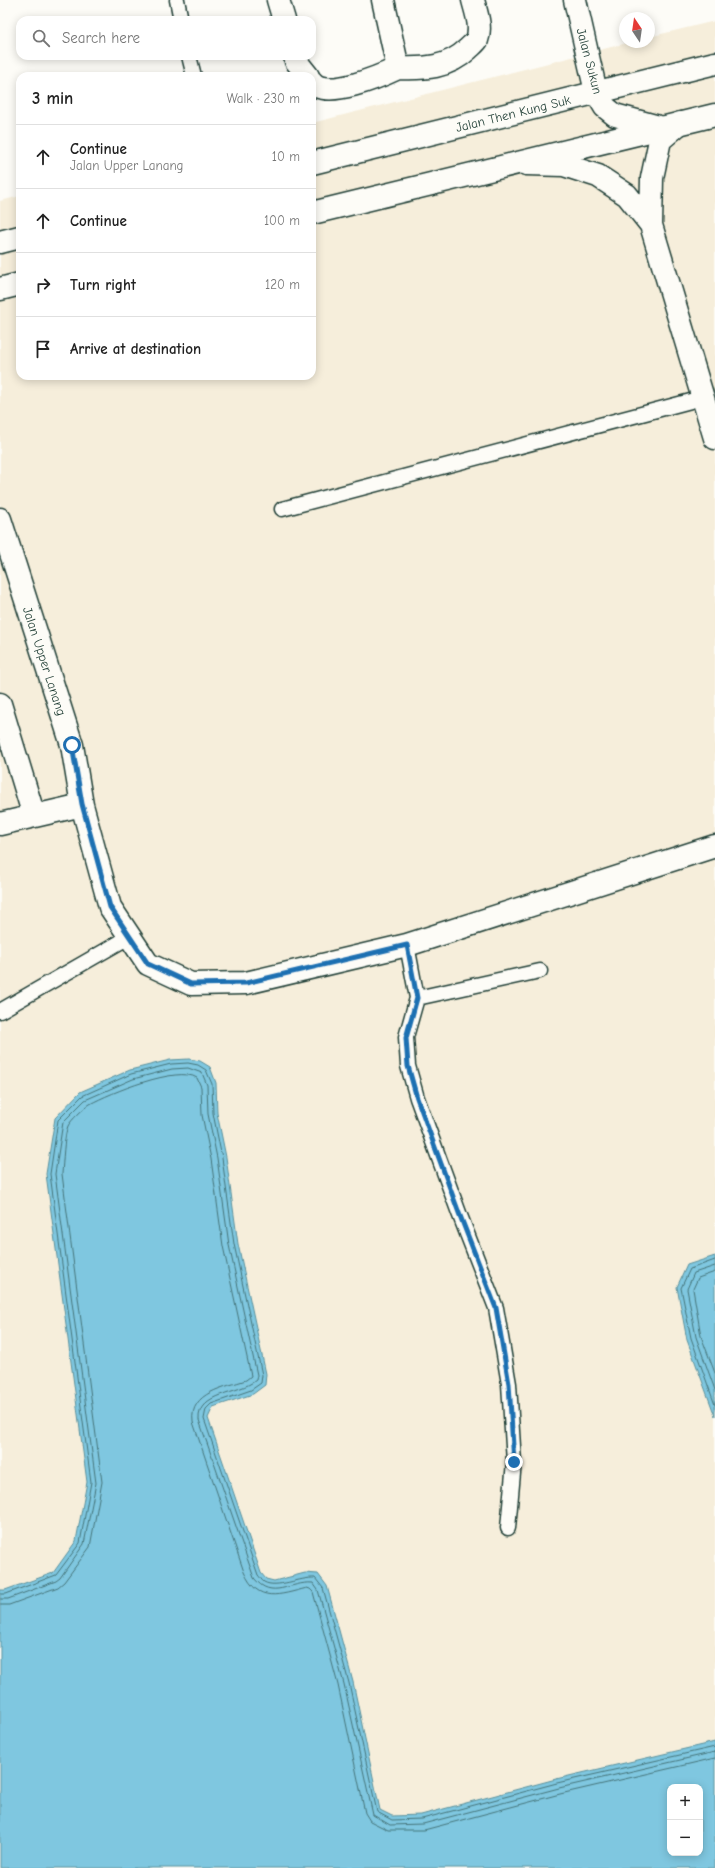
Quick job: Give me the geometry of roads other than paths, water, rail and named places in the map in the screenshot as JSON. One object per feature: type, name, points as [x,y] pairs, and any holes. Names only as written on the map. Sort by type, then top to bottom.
[{"type":"street","points":[[278,0],[283,16]]},
{"type":"street","points":[[383,0],[398,68]]},
{"type":"street","points":[[316,86],[329,90],[372,80],[398,68],[420,69],[448,64],[461,56],[476,41],[479,25],[473,0]]},
{"type":"street","name":"Jalan Sukun","points":[[575,0],[596,92],[605,107],[615,115],[672,126]]},
{"type":"street","points":[[296,60],[305,72]]},
{"type":"street","name":"Jalan Then Kung Suk","points":[[316,162],[715,62]]},
{"type":"street","points":[[316,212],[715,115]]},
{"type":"street","points":[[672,126],[660,140],[652,178],[651,225],[715,438]]},
{"type":"street","points":[[516,163],[564,166],[598,176],[627,195],[651,225]]},
{"type":"street","points":[[0,242],[16,238]]},
{"type":"street","points":[[0,289],[16,285]]},
{"type":"street","name":"Jalan Upper Lanang","points":[[0,519],[72,745],[82,804],[110,907],[148,964],[191,984],[246,983],[407,945],[715,846]]},
{"type":"street","points":[[0,704],[34,816]]},
{"type":"street","points":[[0,824],[82,804]]},
{"type":"lane","points":[[177,0],[180,16]]},
{"type":"lane","points":[[190,60],[193,72]]},
{"type":"lane","points":[[282,509],[702,398]]},
{"type":"lane","points":[[0,1012],[129,937]]},
{"type":"lane","points":[[407,945],[417,998],[406,1038],[408,1066],[417,1098],[498,1316],[509,1384],[514,1462],[508,1528]]},
{"type":"lane","points":[[417,998],[540,971]]},
{"type":"water","points":[[189,1059],[200,1061],[210,1067],[216,1083],[217,1113],[226,1157],[238,1244],[266,1374],[265,1385],[253,1394],[213,1407],[208,1418],[261,1573],[266,1579],[274,1581],[305,1573],[318,1574],[327,1586],[353,1682],[380,1810],[392,1816],[421,1815],[556,1779],[715,1742],[715,1868],[0,1868],[0,1590],[5,1590],[53,1573],[76,1541],[87,1482],[46,1174],[55,1118],[80,1092],[130,1070],[170,1060]]},
{"type":"water","points":[[715,1256],[715,1416],[687,1340],[677,1287],[687,1265]]}]
